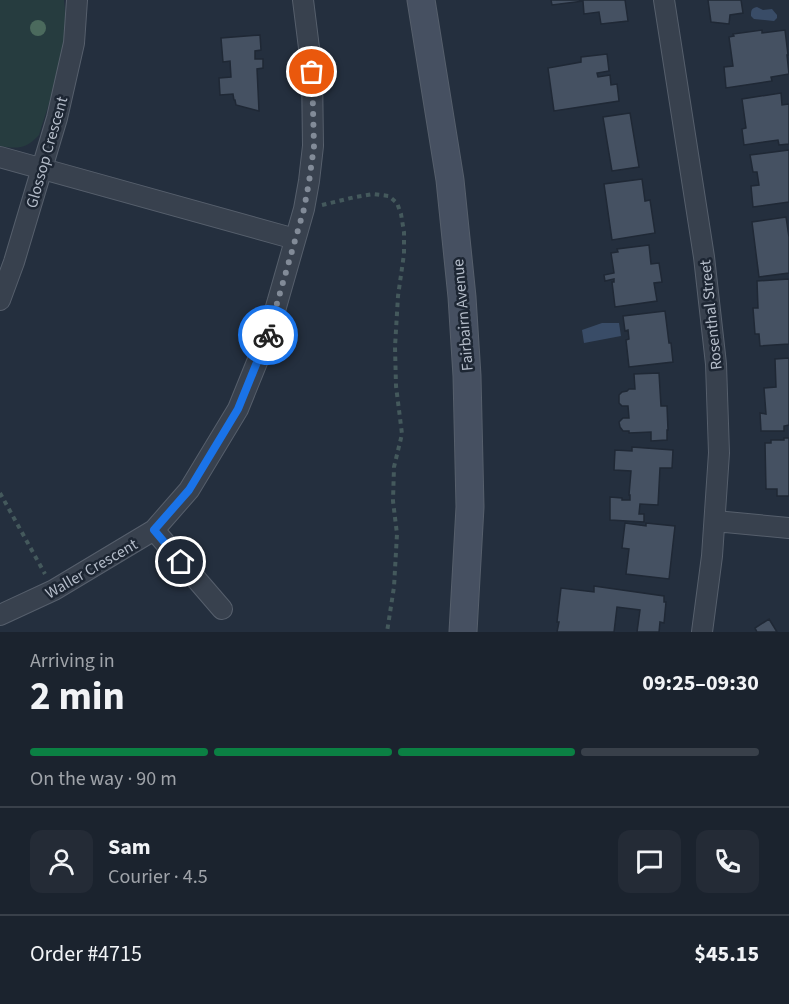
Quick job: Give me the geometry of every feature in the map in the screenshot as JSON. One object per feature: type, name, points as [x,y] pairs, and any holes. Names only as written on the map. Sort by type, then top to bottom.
[{"type":"main road","name":"Fairbairn Avenue","points":[[422,0],[450,180],[466,356],[470,507],[463,632]]},
{"type":"street","name":"Glossop Crescent","points":[[0,300],[14,262],[57,118],[74,43],[77,0]]},
{"type":"street","name":"Waller Crescent","points":[[0,615],[54,590],[154,530],[189,490],[238,409],[268,335],[304,209],[309,182],[314,146],[312,72],[303,0]]},
{"type":"street","name":"Rosenthal Street","points":[[664,0],[704,257],[716,364],[719,453],[712,556],[702,632]]},
{"type":"street","points":[[0,157],[295,239]]},
{"type":"street","points":[[715,521],[789,528]]},
{"type":"street","points":[[154,530],[222,609]]},
{"type":"path","points":[[304,209],[373,194],[389,196],[397,202],[401,214],[404,254],[398,296],[395,347],[396,386],[402,434],[394,467],[393,501],[397,534],[394,587],[387,632]]},
{"type":"path","points":[[0,494],[54,590]]},
{"type":"green space","points":[[0,0],[64,0],[65,35],[55,85],[39,135],[30,143],[17,148],[0,146]]},
{"type":"water","points":[[757,7],[763,10],[772,9],[777,18],[774,21],[754,19],[751,11]]},
{"type":"water","points":[[602,323],[619,323],[621,336],[584,343],[582,330]]},
{"type":"building","points":[[551,0],[625,0],[628,21],[601,24],[599,12],[584,14],[583,1],[552,5]]},
{"type":"building","points":[[708,0],[741,0],[743,13],[730,15],[729,24],[711,22]]},
{"type":"building","points":[[762,30],[762,33],[785,30],[789,74],[771,77],[772,81],[726,88],[724,67],[733,66],[729,37],[734,36],[733,34]]},
{"type":"building","points":[[260,35],[261,50],[255,51],[255,59],[263,59],[263,68],[257,69],[259,111],[236,105],[233,94],[220,95],[219,78],[231,77],[230,61],[223,62],[221,38]]},
{"type":"building","points":[[607,54],[609,71],[597,73],[598,77],[610,75],[611,85],[617,84],[619,101],[554,111],[548,68],[581,62],[581,57]]},
{"type":"building","points":[[781,93],[782,105],[789,104],[789,144],[779,145],[778,140],[744,145],[742,129],[746,128],[742,99]]},
{"type":"building","points":[[630,113],[639,167],[612,171],[603,117]]},
{"type":"building","points":[[789,150],[789,202],[753,207],[751,186],[759,185],[757,172],[753,172],[750,155]]},
{"type":"building","points":[[642,179],[645,201],[650,200],[655,233],[612,240],[604,184]]},
{"type":"building","points":[[786,217],[789,237],[789,273],[759,277],[752,222]]},
{"type":"building","points":[[649,245],[651,264],[659,263],[662,282],[654,283],[657,301],[615,307],[612,282],[614,279],[605,281],[604,275],[614,273],[611,253],[618,252],[617,249]]},
{"type":"building","points":[[789,279],[789,344],[760,346],[759,334],[755,334],[753,308],[758,308],[757,281]]},
{"type":"building","points":[[665,311],[673,362],[629,367],[626,340],[629,339],[628,330],[625,331],[623,316]]},
{"type":"building","points":[[789,358],[789,425],[784,426],[784,431],[761,431],[760,413],[766,414],[764,388],[776,387],[775,359]]},
{"type":"building","points":[[659,373],[661,406],[667,406],[667,440],[651,441],[651,432],[629,433],[620,427],[619,422],[623,418],[629,418],[628,406],[622,406],[619,403],[619,395],[629,389],[635,389],[634,374]]},
{"type":"building","points":[[784,438],[789,438],[789,496],[777,496],[777,489],[766,489],[765,443],[771,443],[771,440],[784,440]]},
{"type":"building","points":[[632,447],[673,450],[672,468],[660,468],[658,505],[640,504],[639,514],[644,514],[644,522],[610,520],[610,497],[630,500],[631,471],[614,470],[615,450],[632,451]]},
{"type":"building","points":[[625,523],[675,526],[669,579],[626,574],[629,549],[622,548]]},
{"type":"building","points":[[594,586],[664,596],[664,602],[666,602],[664,623],[660,622],[659,632],[637,632],[640,610],[617,607],[614,632],[557,632],[561,588],[594,592]]},
{"type":"building","points":[[769,619],[777,632],[757,632],[755,628]]},
{"type":"way so far","points":[[268,335],[304,209],[309,182],[314,146],[312,72]]},
{"type":"route","points":[[181,562],[154,530],[189,490],[238,409],[268,335]]}]
